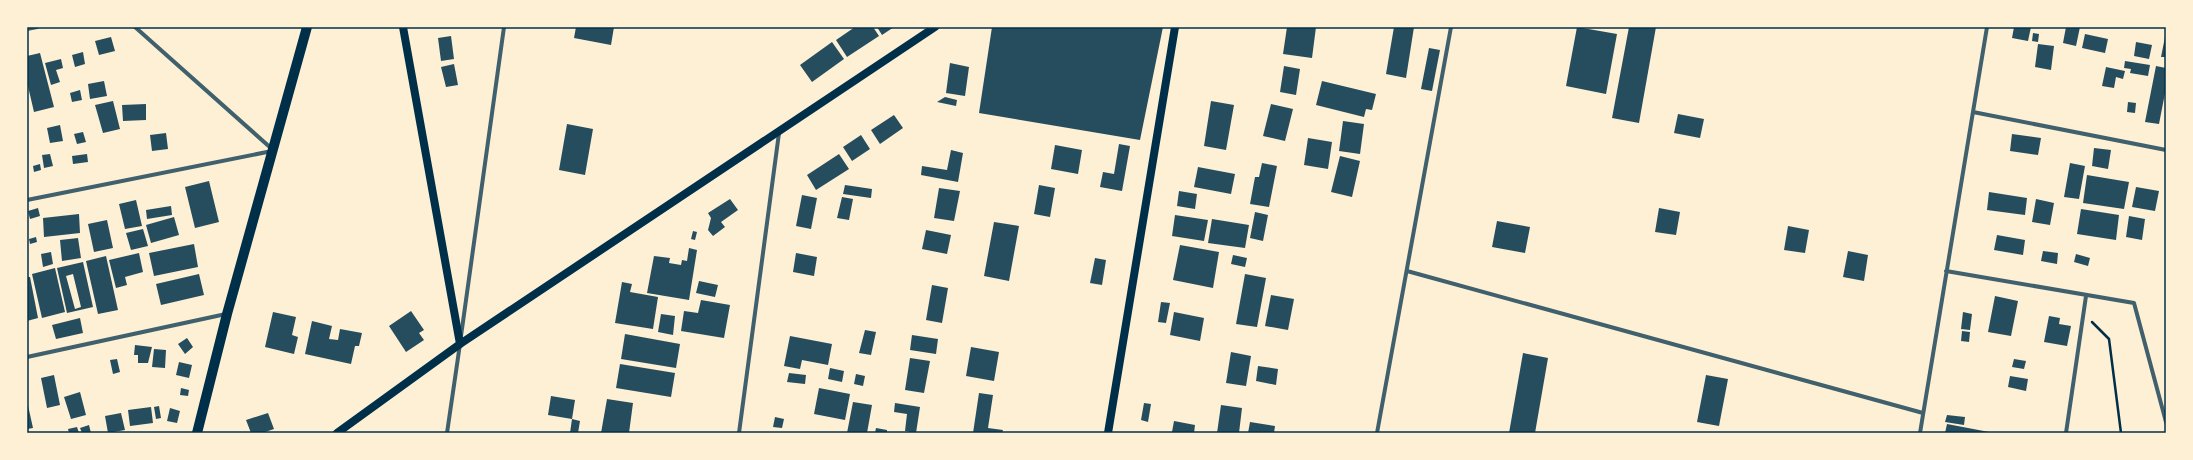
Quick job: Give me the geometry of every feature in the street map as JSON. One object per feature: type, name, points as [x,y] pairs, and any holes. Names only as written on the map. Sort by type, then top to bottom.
[{"type":"main road","points":[[197,433],[227,314],[274,150],[306,27]]},
{"type":"main road","points":[[403,27],[460,344]]},
{"type":"main road","points":[[337,433],[460,344],[779,133],[935,27]]},
{"type":"main road","points":[[1108,433],[1175,27]]},
{"type":"street","points":[[27,29],[37,27]]},
{"type":"street","points":[[135,27],[274,150]]},
{"type":"street","points":[[447,433],[504,27]]},
{"type":"street","points":[[1377,433],[1451,27]]},
{"type":"street","points":[[1920,433],[1987,27]]},
{"type":"street","points":[[1973,112],[2166,150]]},
{"type":"street","points":[[739,433],[779,133]]},
{"type":"street","points":[[27,200],[274,150]]},
{"type":"street","points":[[1407,271],[1924,413]]},
{"type":"street","points":[[1946,271],[2134,303],[2166,422]]},
{"type":"street","points":[[2066,433],[2086,296]]},
{"type":"street","points":[[27,356],[227,314]]},
{"type":"path","points":[[2083,314],[2109,339],[2120,433]]},
{"type":"building","points":[[576,27],[614,27],[611,45],[574,38]]},
{"type":"building","points":[[855,27],[873,27],[879,36],[847,57],[836,40]]},
{"type":"building","points":[[877,27],[894,27],[882,35]]},
{"type":"building","points":[[992,27],[1163,27],[1140,140],[979,113]]},
{"type":"building","points":[[1287,27],[1316,27],[1312,58],[1283,54]]},
{"type":"building","points":[[1394,27],[1414,27],[1406,78],[1386,74]]},
{"type":"building","points":[[1577,27],[1617,34],[1606,94],[1566,86]]},
{"type":"building","points":[[1629,27],[1656,27],[1639,123],[1612,118]]},
{"type":"building","points":[[2014,27],[2031,27],[2028,41],[2012,38]]},
{"type":"building","points":[[2066,27],[2080,27],[2076,46],[2063,43]]},
{"type":"building","points":[[2033,33],[2039,34],[2038,42],[2032,41]]},
{"type":"building","points":[[2085,34],[2108,39],[2105,53],[2082,48]]},
{"type":"building","points":[[451,36],[454,59],[441,61],[438,38]]},
{"type":"building","points":[[111,37],[115,51],[99,55],[95,41]]},
{"type":"building","points":[[2165,37],[2166,57],[2161,57]]},
{"type":"building","points":[[832,42],[844,59],[812,82],[800,65]]},
{"type":"building","points":[[2136,42],[2152,45],[2149,59],[2134,56]]},
{"type":"building","points":[[2038,44],[2054,46],[2051,70],[2035,67]]},
{"type":"building","points":[[1429,48],[1440,50],[1432,91],[1421,89]]},
{"type":"building","points":[[83,52],[85,64],[75,67],[72,55]]},
{"type":"building","points":[[40,53],[54,107],[34,112],[27,82],[27,56]]},
{"type":"building","points":[[61,59],[63,68],[56,70],[60,82],[51,85],[45,63]]},
{"type":"building","points":[[2125,61],[2150,65],[2148,76],[2130,73],[2131,69],[2124,68]]},
{"type":"building","points":[[950,63],[969,67],[965,96],[946,93]]},
{"type":"building","points":[[454,64],[458,85],[446,87],[441,67]]},
{"type":"building","points":[[1284,66],[1300,69],[1296,95],[1280,92]]},
{"type":"building","points":[[2156,66],[2166,68],[2166,88],[2159,124],[2145,122]]},
{"type":"building","points":[[2106,67],[2125,71],[2123,79],[2116,77],[2114,88],[2102,86]]},
{"type":"building","points":[[104,81],[107,96],[90,99],[88,84]]},
{"type":"building","points":[[1322,81],[1376,94],[1372,110],[1366,109],[1364,117],[1316,105]]},
{"type":"building","points":[[80,90],[82,100],[72,102],[70,93]]},
{"type":"building","points":[[945,97],[957,100],[956,106],[937,102]]},
{"type":"building","points":[[113,101],[120,129],[103,133],[95,105]]},
{"type":"building","points":[[1211,101],[1234,105],[1226,150],[1204,146]]},
{"type":"building","points":[[2128,102],[2136,103],[2135,113],[2127,112]]},
{"type":"building","points":[[146,104],[146,120],[123,121],[122,105]]},
{"type":"building","points":[[1271,104],[1293,109],[1285,141],[1263,136]]},
{"type":"building","points":[[1678,114],[1704,119],[1700,138],[1674,133]]},
{"type":"building","points":[[894,115],[903,128],[880,144],[871,130]]},
{"type":"building","points":[[1343,121],[1364,124],[1360,154],[1339,151]]},
{"type":"building","points":[[567,124],[593,129],[585,175],[559,170]]},
{"type":"building","points":[[60,125],[63,141],[50,143],[47,128]]},
{"type":"building","points":[[83,132],[86,142],[77,144],[74,134]]},
{"type":"building","points":[[166,133],[168,149],[152,151],[150,135]]},
{"type":"building","points":[[2012,134],[2041,138],[2038,155],[2010,151]]},
{"type":"building","points":[[861,135],[870,149],[852,161],[843,147]]},
{"type":"building","points":[[1308,138],[1332,142],[1328,169],[1304,165]]},
{"type":"building","points":[[1119,144],[1130,146],[1122,191],[1100,187],[1103,172],[1114,174]]},
{"type":"building","points":[[1055,145],[1082,150],[1078,174],[1051,169]]},
{"type":"building","points":[[2094,148],[2111,150],[2108,169],[2092,166]]},
{"type":"building","points":[[951,150],[963,153],[958,182],[921,175],[922,166],[947,170]]},
{"type":"building","points":[[50,154],[53,166],[44,168],[42,155]]},
{"type":"building","points":[[87,154],[88,162],[73,164],[72,156]]},
{"type":"building","points":[[839,154],[849,169],[816,190],[807,175]]},
{"type":"building","points":[[1340,156],[1360,161],[1352,197],[1331,192]]},
{"type":"building","points":[[1262,163],[1277,166],[1269,207],[1250,204],[1255,177],[1259,177]]},
{"type":"building","points":[[2070,163],[2085,166],[2079,199],[2064,197]]},
{"type":"building","points":[[40,164],[41,170],[34,172],[33,166]]},
{"type":"building","points":[[1198,167],[1235,174],[1231,194],[1194,187]]},
{"type":"building","points":[[2087,175],[2129,182],[2124,209],[2083,203]]},
{"type":"building","points":[[209,181],[219,222],[195,228],[185,187]]},
{"type":"building","points":[[845,185],[872,189],[871,198],[843,194]]},
{"type":"building","points":[[1039,185],[1055,188],[1050,217],[1034,214]]},
{"type":"building","points":[[2136,187],[2159,191],[2155,211],[2132,207]]},
{"type":"building","points":[[939,188],[960,191],[954,221],[934,218]]},
{"type":"building","points":[[1179,191],[1197,194],[1195,209],[1177,206]]},
{"type":"building","points":[[1989,192],[2027,198],[2025,215],[1987,210]]},
{"type":"building","points":[[802,195],[817,198],[811,229],[796,226]]},
{"type":"building","points":[[842,197],[853,199],[849,220],[837,218]]},
{"type":"building","points":[[730,199],[738,210],[721,222],[725,227],[713,236],[708,230],[711,218],[708,213]]},
{"type":"building","points":[[2036,199],[2054,203],[2050,225],[2032,222]]},
{"type":"building","points":[[136,200],[142,226],[125,229],[119,204]]},
{"type":"building","points":[[171,206],[172,215],[147,219],[146,210]]},
{"type":"building","points":[[38,208],[40,216],[30,219],[28,211]]},
{"type":"building","points":[[1659,208],[1680,212],[1676,235],[1655,232]]},
{"type":"building","points":[[2081,209],[2119,215],[2116,240],[2077,234]]},
{"type":"building","points":[[1255,212],[1268,215],[1263,241],[1250,238]]},
{"type":"building","points":[[79,214],[80,233],[44,237],[43,218]]},
{"type":"building","points":[[1175,215],[1208,220],[1204,241],[1172,236]]},
{"type":"building","points":[[2129,216],[2145,219],[2142,240],[2126,237]]},
{"type":"building","points":[[174,217],[179,235],[151,243],[146,225]]},
{"type":"building","points":[[1212,219],[1249,225],[1245,248],[1208,243]]},
{"type":"building","points":[[107,220],[113,248],[94,252],[88,224]]},
{"type":"building","points":[[1497,221],[1530,227],[1525,253],[1492,247]]},
{"type":"building","points":[[994,222],[1019,226],[1009,281],[984,276]]},
{"type":"building","points":[[1788,226],[1809,230],[1805,253],[1784,250]]},
{"type":"building","points":[[143,229],[148,246],[131,250],[126,233]]},
{"type":"building","points":[[926,230],[951,235],[947,254],[922,249]]},
{"type":"building","points":[[693,231],[697,232],[695,240],[691,239]]},
{"type":"building","points":[[1997,235],[2025,240],[2023,255],[1994,250]]},
{"type":"building","points":[[36,237],[37,242],[30,244],[29,239]]},
{"type":"building","points":[[78,238],[81,258],[62,261],[60,240]]},
{"type":"building","points":[[194,244],[198,267],[154,276],[149,253]]},
{"type":"building","points":[[1180,245],[1219,252],[1213,288],[1173,280]]},
{"type":"building","points":[[689,248],[697,250],[689,300],[647,293],[654,256],[670,258],[669,263],[681,265],[682,260],[687,261]]},
{"type":"building","points":[[1848,251],[1868,255],[1864,281],[1843,277]]},
{"type":"building","points":[[2043,251],[2058,253],[2057,264],[2041,261]]},
{"type":"building","points":[[51,252],[53,264],[43,267],[41,254]]},
{"type":"building","points":[[139,253],[143,272],[125,277],[127,285],[116,288],[109,260]]},
{"type":"building","points":[[796,253],[817,257],[814,276],[793,272]]},
{"type":"building","points":[[2076,254],[2090,258],[2088,266],[2074,262]]},
{"type":"building","points":[[1233,255],[1247,258],[1245,267],[1231,264]]},
{"type":"building","points":[[106,256],[118,310],[98,314],[86,261]]},
{"type":"building","points":[[1095,258],[1106,260],[1102,285],[1090,283]]},
{"type":"building","points":[[83,262],[93,307],[67,313],[57,268]],"holes":[[[73,274],[81,307],[75,309],[66,276]]]},
{"type":"building","points":[[55,268],[65,312],[42,318],[32,274]]},
{"type":"building","points":[[199,274],[204,295],[161,305],[156,284]]},
{"type":"building","points":[[1245,274],[1266,278],[1257,327],[1236,324]]},
{"type":"building","points":[[27,277],[30,277],[38,318],[27,321]]},
{"type":"building","points":[[699,281],[718,285],[715,297],[696,293]]},
{"type":"building","points":[[622,282],[632,284],[630,292],[658,297],[653,329],[615,323]]},
{"type":"building","points":[[932,285],[948,288],[942,323],[926,320]]},
{"type":"building","points":[[1271,295],[1294,299],[1288,330],[1265,326]]},
{"type":"building","points":[[1995,296],[2018,301],[2011,336],[1988,332]]},
{"type":"building","points":[[701,300],[730,305],[724,338],[681,331],[684,311],[698,313]]},
{"type":"building","points":[[1161,302],[1170,303],[1166,323],[1158,322]]},
{"type":"building","points":[[411,311],[424,330],[419,333],[424,340],[406,352],[389,326]]},
{"type":"building","points":[[273,312],[296,317],[292,335],[298,337],[294,354],[265,347]]},
{"type":"building","points":[[1174,312],[1204,318],[1200,341],[1170,335]]},
{"type":"building","points":[[1963,312],[1972,314],[1970,330],[1961,329]]},
{"type":"building","points":[[661,314],[675,316],[673,335],[658,332]]},
{"type":"building","points":[[2049,316],[2060,318],[2059,324],[2071,326],[2067,346],[2044,342]]},
{"type":"building","points":[[80,318],[83,333],[56,339],[52,325]]},
{"type":"building","points":[[312,321],[332,326],[329,339],[338,340],[340,329],[362,333],[359,346],[355,346],[351,364],[305,354]]},
{"type":"building","points":[[865,330],[876,332],[871,355],[859,353]]},
{"type":"building","points":[[1962,331],[1970,332],[1969,342],[1961,341]]},
{"type":"building","points":[[625,334],[680,344],[676,368],[621,359]]},
{"type":"building","points":[[912,335],[938,339],[936,354],[910,350]]},
{"type":"building","points":[[790,336],[832,344],[828,365],[802,360],[800,369],[784,366]]},
{"type":"building","points":[[187,338],[193,347],[185,354],[178,344]]},
{"type":"building","points":[[135,345],[152,347],[148,363],[138,363],[138,355],[134,355]]},
{"type":"building","points":[[971,347],[999,352],[994,381],[966,376]]},
{"type":"building","points":[[154,349],[166,350],[165,368],[152,367]]},
{"type":"building","points":[[1231,352],[1251,356],[1246,386],[1226,383]]},
{"type":"building","points":[[1523,353],[1548,358],[1535,433],[1509,433]]},
{"type":"building","points":[[910,358],[930,361],[924,393],[905,390]]},
{"type":"building","points":[[117,359],[120,372],[113,374],[110,360]]},
{"type":"building","points":[[2014,359],[2026,361],[2024,369],[2012,367]]},
{"type":"building","points":[[179,362],[192,365],[189,378],[176,375]]},
{"type":"building","points":[[620,364],[675,373],[671,397],[616,388]]},
{"type":"building","points":[[1258,366],[1278,369],[1276,385],[1256,381]]},
{"type":"building","points":[[830,368],[844,371],[842,382],[828,379]]},
{"type":"building","points":[[789,373],[806,375],[805,384],[787,382]]},
{"type":"building","points":[[856,374],[865,376],[863,386],[854,384]]},
{"type":"building","points":[[54,375],[60,405],[47,408],[41,378]]},
{"type":"building","points":[[1706,375],[1728,379],[1719,426],[1697,422]]},
{"type":"building","points":[[2010,376],[2028,379],[2026,391],[2008,387]]},
{"type":"building","points":[[181,388],[189,390],[188,396],[180,395]]},
{"type":"building","points":[[819,388],[850,394],[845,420],[814,414]]},
{"type":"building","points":[[80,392],[86,415],[71,419],[64,397]]},
{"type":"building","points":[[979,393],[993,395],[988,428],[1003,430],[1002,433],[973,433]]},
{"type":"building","points":[[551,396],[575,400],[572,419],[548,415]]},
{"type":"building","points":[[607,399],[633,403],[629,433],[601,433]]},
{"type":"building","points":[[27,401],[33,428],[27,429]]},
{"type":"building","points":[[853,402],[872,405],[867,433],[847,433]]},
{"type":"building","points":[[895,403],[920,407],[916,433],[905,431],[907,414],[894,412]]},
{"type":"building","points":[[1144,403],[1151,404],[1148,422],[1141,420]]},
{"type":"building","points":[[1221,405],[1242,408],[1239,433],[1217,433]]},
{"type":"building","points":[[159,406],[161,418],[156,419],[154,407]]},
{"type":"building","points":[[151,407],[153,423],[130,426],[128,410]]},
{"type":"building","points":[[170,408],[180,411],[177,423],[167,421]]},
{"type":"building","points":[[121,413],[125,430],[108,433],[105,416]]},
{"type":"building","points":[[268,413],[274,429],[262,433],[251,433],[246,420]]},
{"type":"building","points":[[1947,415],[1965,417],[1964,425],[1945,422]]},
{"type":"building","points":[[775,417],[784,419],[782,428],[773,427]]},
{"type":"building","points":[[572,419],[580,421],[578,433],[570,433]]},
{"type":"building","points":[[1174,421],[1195,425],[1194,433],[1172,432]]},
{"type":"building","points":[[1250,422],[1275,426],[1274,433],[1248,433]]},
{"type":"building","points":[[1947,424],[1989,432],[1989,433],[1945,433]]},
{"type":"building","points":[[89,425],[91,433],[82,433],[80,428]]},
{"type":"building","points":[[77,427],[79,433],[69,433],[68,429]]},
{"type":"building","points":[[876,428],[887,430],[887,433],[875,433]]}]
